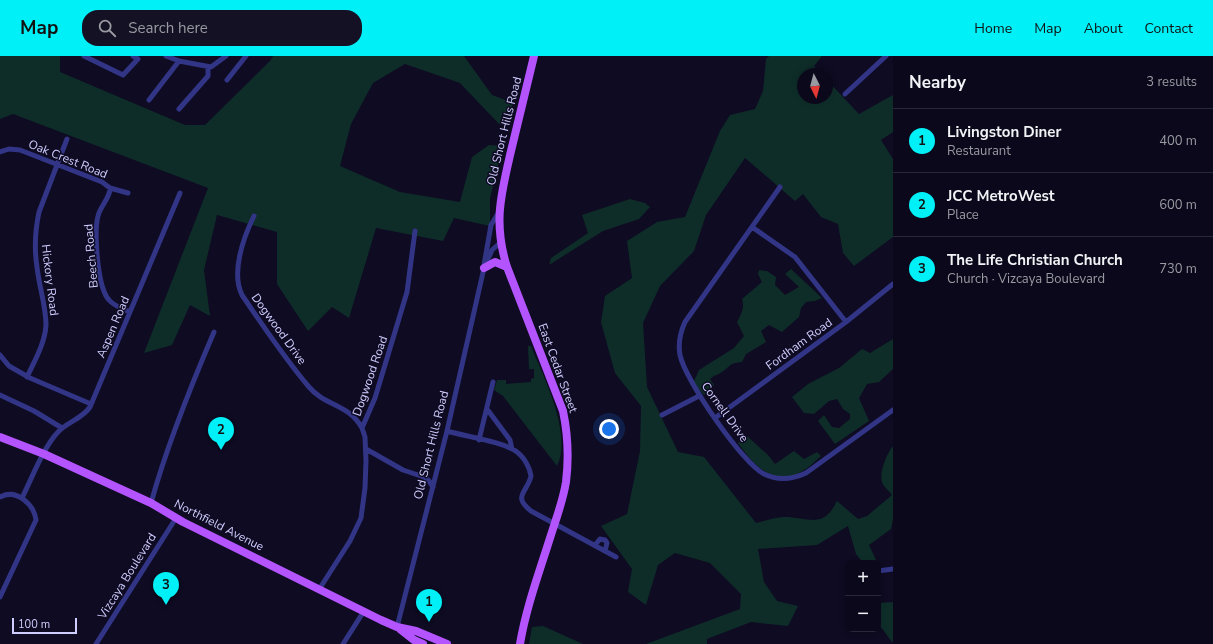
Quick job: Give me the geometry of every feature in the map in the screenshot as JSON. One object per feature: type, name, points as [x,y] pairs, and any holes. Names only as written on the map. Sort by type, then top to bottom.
[{"type":"main road","name":"Old Short Hills Road","points":[[501,242],[499,212],[501,193],[534,56]]},
{"type":"main road","name":"East Cedar Street","points":[[501,242],[507,268],[554,386],[565,421],[568,455],[566,482],[555,523],[526,611],[520,644]]},
{"type":"main road","points":[[484,268],[495,262],[507,268]]},
{"type":"main road","name":"Northfield Avenue","points":[[0,432],[151,503],[176,518],[397,627]]},
{"type":"main road","name":"Northfield Avenue","points":[[0,437],[44,454]]},
{"type":"main road","points":[[397,627],[412,642],[423,644]]},
{"type":"main road","points":[[397,627],[416,630],[443,644]]},
{"type":"main road","points":[[412,642],[418,636],[443,644]]},
{"type":"street","points":[[84,56],[123,75],[138,59],[133,56]]},
{"type":"street","points":[[166,56],[179,61],[208,67],[211,67],[226,56]]},
{"type":"street","points":[[227,80],[246,56]]},
{"type":"street","points":[[845,94],[886,56]]},
{"type":"street","points":[[149,100],[179,61]]},
{"type":"street","points":[[179,109],[208,76],[208,67]]},
{"type":"street","name":"Hickory Road","points":[[27,377],[40,349],[46,324],[35,248],[36,224],[67,140]]},
{"type":"street","name":"Oak Crest Road","points":[[0,152],[16,149],[102,182],[110,188],[128,193]]},
{"type":"street","name":"Cornell Drive","points":[[780,187],[687,317],[682,327],[680,338],[680,355],[683,366],[699,396],[757,470],[774,478],[788,478],[806,473],[893,410]]},
{"type":"street","name":"Beech Road","points":[[110,188],[108,196],[101,206],[96,229],[101,284],[108,300],[130,312]]},
{"type":"street","name":"Aspen Road","points":[[22,498],[54,437],[62,428],[88,410],[180,193]]},
{"type":"street","name":"Old Short Hills Road","points":[[484,268],[484,258],[491,225],[499,212]]},
{"type":"street","name":"Dogwood Drive","points":[[254,216],[238,265],[237,283],[242,295],[310,388],[323,398],[349,411],[358,420],[362,428]]},
{"type":"street","points":[[752,227],[795,257],[846,322]]},
{"type":"street","name":"Dogwood Road","points":[[320,588],[350,541],[361,518],[365,488],[366,449],[362,428],[375,398],[407,292],[415,232]]},
{"type":"street","name":"Old Short Hills Road","points":[[397,627],[447,431],[484,268],[492,250],[501,242]]},
{"type":"street","name":"Fordham Road","points":[[715,418],[846,322],[893,284]]},
{"type":"street","points":[[151,503],[159,474],[191,386],[214,332]]},
{"type":"street","points":[[0,355],[9,366],[27,377],[91,404]]},
{"type":"street","points":[[480,440],[492,382]]},
{"type":"street","points":[[0,395],[34,411],[62,428]]},
{"type":"street","points":[[662,415],[699,396]]},
{"type":"street","points":[[486,409],[510,440],[512,449]]},
{"type":"street","points":[[447,431],[512,449],[517,452],[531,472],[530,480],[521,498],[523,504],[531,511],[616,557]]},
{"type":"street","points":[[366,449],[403,470],[424,477],[433,487]]},
{"type":"street","points":[[0,497],[9,495],[22,498],[32,507],[36,520],[0,597]]},
{"type":"street","name":"Vizcaya Boulevard","points":[[96,644],[176,518]]},
{"type":"street","points":[[595,546],[600,539],[605,540],[607,543],[605,551]]},
{"type":"street","points":[[881,571],[893,569]]},
{"type":"street","points":[[342,644],[364,611]]},
{"type":"green space","points":[[0,56],[60,56],[60,72],[185,125],[205,125],[270,61],[273,56],[464,56],[492,95],[513,103],[507,126],[499,124],[460,83],[405,64],[373,83],[351,124],[340,166],[400,192],[460,202],[472,157],[489,145],[503,146],[490,198],[490,226],[454,218],[443,241],[376,228],[349,318],[332,307],[308,331],[277,284],[277,232],[217,215],[204,270],[210,316],[190,305],[172,345],[144,353],[208,188],[13,114],[0,119]]},
{"type":"green space","points":[[769,56],[822,56],[814,66],[816,68],[797,68],[797,104],[833,104],[833,86],[859,114],[893,95],[893,132],[881,140],[893,159],[893,237],[854,266],[843,253],[838,224],[821,217],[803,194],[795,201],[745,158],[706,215],[694,251],[660,286],[643,323],[647,387],[678,452],[704,457],[756,523],[781,517],[808,520],[821,519],[832,510],[837,501],[858,519],[867,516],[892,495],[882,482],[881,478],[884,463],[893,446],[893,519],[891,529],[869,545],[876,560],[861,560],[856,554],[848,526],[817,545],[758,549],[764,582],[777,601],[798,606],[788,626],[751,622],[707,639],[707,644],[646,644],[740,609],[741,594],[710,563],[675,553],[658,565],[646,605],[628,592],[632,569],[601,526],[627,514],[640,451],[641,406],[615,373],[601,322],[605,296],[632,278],[627,241],[657,222],[685,217],[720,131],[730,115],[755,109],[763,91],[766,59]]},
{"type":"green space","points":[[630,199],[645,203],[650,207],[639,219],[603,231],[549,265],[551,258],[588,233],[582,215]]},
{"type":"green space","points":[[791,269],[822,298],[815,301],[806,302],[801,308],[799,317],[782,332],[769,325],[761,331],[766,342],[746,354],[742,362],[732,364],[710,379],[714,385],[704,395],[693,383],[699,370],[734,348],[744,336],[737,322],[743,308],[742,299],[762,282],[758,274],[759,270],[767,271],[776,277],[775,285],[785,295],[799,287],[785,274]]},
{"type":"green space","points":[[893,339],[893,369],[879,382],[867,384],[859,398],[869,421],[835,444],[818,421],[824,415],[832,427],[839,428],[850,419],[850,414],[843,409],[837,399],[829,401],[814,414],[804,413],[792,397],[808,384],[839,368],[862,349],[870,353]]},
{"type":"green space","points":[[528,346],[531,346],[549,389],[559,422],[561,453],[557,466],[503,396],[494,390],[497,380],[506,380],[506,384],[531,382],[531,379],[534,378],[534,369],[529,369]]},
{"type":"green space","points":[[747,436],[768,455],[775,464],[794,451],[804,459],[817,452],[821,456],[801,472],[791,476],[781,477],[772,475],[757,465],[738,443]]},
{"type":"green space","points":[[893,602],[893,642],[881,627],[881,603]]},
{"type":"green space","points":[[543,626],[583,644],[529,644],[532,627]]},
{"type":"place","name":"JCC MetroWest","points":[[221,450]]},
{"type":"place","name":"The Life Christian Church","points":[[166,605]]},
{"type":"place","name":"Livingston Diner","points":[[429,622]]}]
